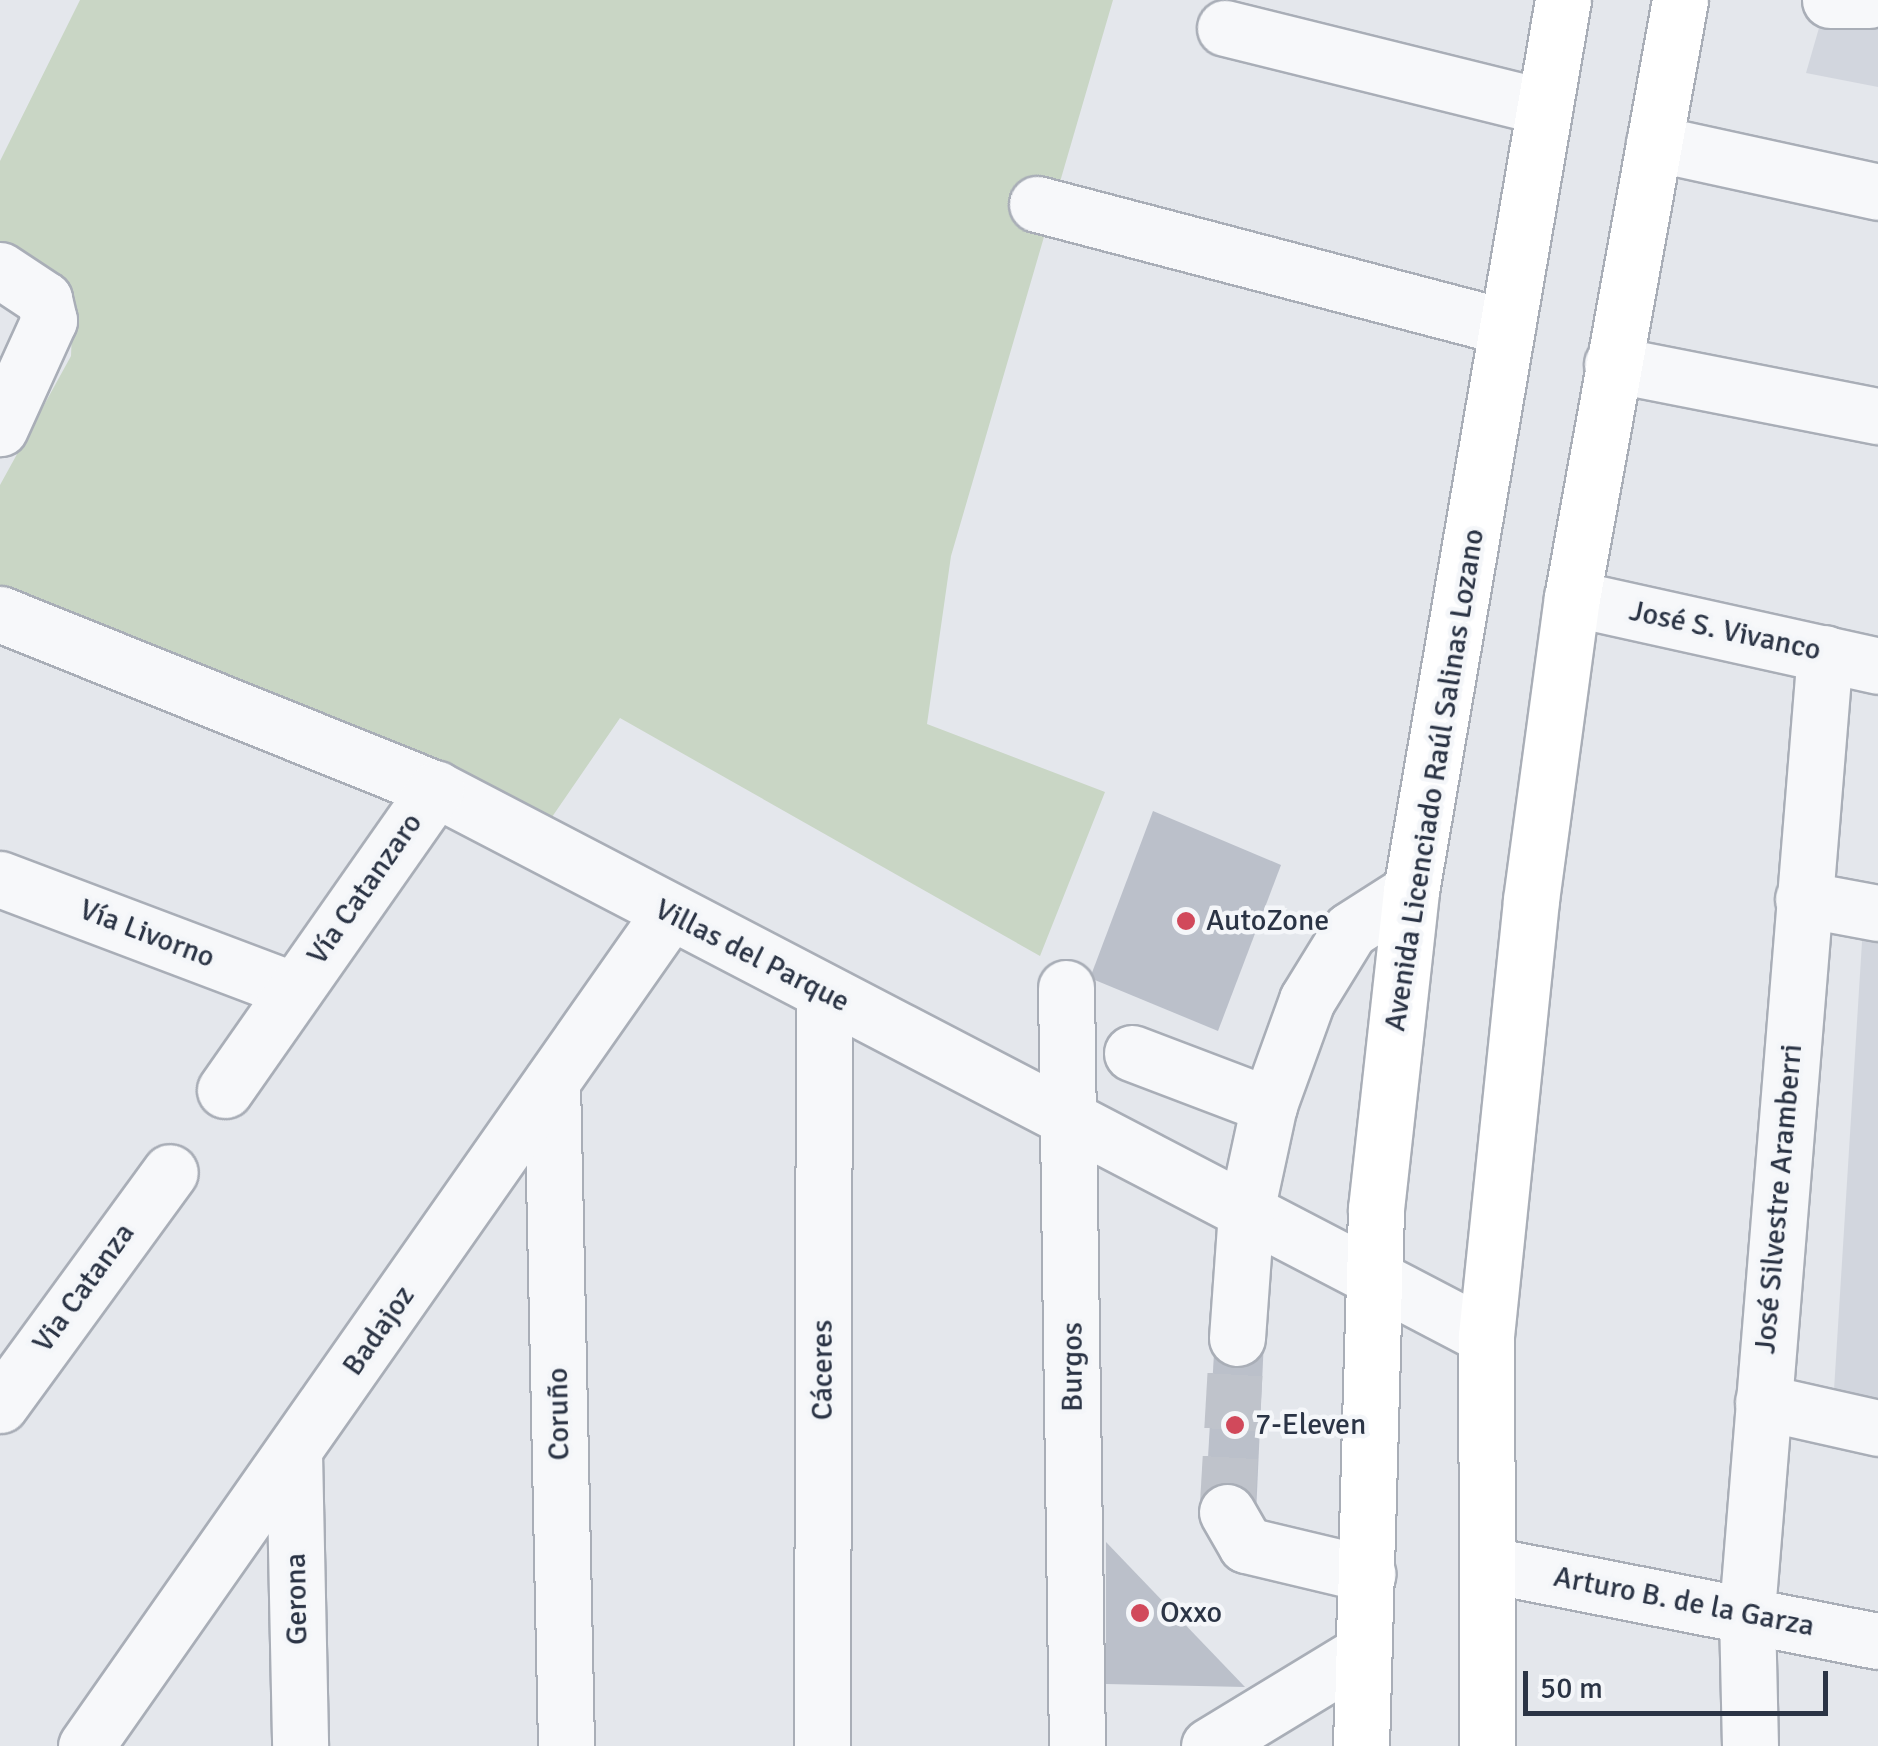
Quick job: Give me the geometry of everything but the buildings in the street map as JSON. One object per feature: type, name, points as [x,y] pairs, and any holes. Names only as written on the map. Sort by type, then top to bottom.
[{"type":"main road","name":"Avenida Licenciado Raúl Salinas Lozano","points":[[1361,1746],[1375,1285],[1411,891],[1563,0]]},
{"type":"main road","points":[[1487,1746],[1490,1565],[1486,1336],[1572,598],[1680,0]]},
{"type":"street","points":[[1830,0],[1869,0]]},
{"type":"street","points":[[1225,28],[1544,107]]},
{"type":"street","points":[[1654,143],[1878,192]]},
{"type":"street","points":[[1037,204],[1507,327]]},
{"type":"street","points":[[0,270],[44,298],[49,320],[0,428]]},
{"type":"street","points":[[1612,364],[1878,416]]},
{"type":"street","name":"José S. Vivanco","points":[[1572,598],[1878,666]]},
{"type":"street","name":"Villas del Parque","points":[[0,614],[436,790],[668,915],[1071,1116],[1375,1285],[1486,1336]]},
{"type":"street","name":"José Silvestre Aramberri","points":[[1750,1746],[1746,1611],[1826,653]]},
{"type":"street","name":"Vía Catanzaro","points":[[225,1090],[436,790]]},
{"type":"street","name":"Vía Livorno","points":[[0,879],[294,990]]},
{"type":"street","points":[[1237,1338],[1246,1212],[1269,1106],[1332,951],[1411,891]]},
{"type":"street","points":[[1803,899],[1878,913]]},
{"type":"street","name":"Badajoz","points":[[86,1746],[668,915]]},
{"type":"street","name":"Burgos","points":[[1066,988],[1071,1116],[1077,1746]]},
{"type":"street","name":"Cáceres","points":[[822,1746],[824,993]]},
{"type":"street","points":[[1132,1054],[1269,1106]]},
{"type":"street","name":"Coruño","points":[[552,1082],[566,1746]]},
{"type":"street","name":"Via Catanza","points":[[9,1375],[170,1172]]},
{"type":"street","points":[[1763,1402],[1878,1428]]},
{"type":"street","name":"Gerona","points":[[294,1453],[300,1746]]},
{"type":"street","points":[[1227,1512],[1257,1550],[1368,1574]]},
{"type":"street","name":"Arturo B. de la Garza","points":[[1490,1565],[1746,1611],[1878,1641]]},
{"type":"street","points":[[1209,1746],[1362,1653]]},
{"type":"shaded area","points":[[1823,14],[1878,25],[1878,87],[1806,73]]},
{"type":"shaded area","points":[[1863,926],[1878,929],[1878,1401],[1834,1390]]},
{"type":"green space","points":[[80,0],[1113,0],[951,556],[927,724],[1105,792],[1040,956],[620,718],[552,817],[0,597],[0,485],[71,356],[72,330],[0,246],[0,161]]},
{"type":"tunnel","points":[[1227,1512],[1237,1338]]},
{"type":"place","name":"AutoZone","points":[[1186,921]]},
{"type":"place","name":"7-Eleven","points":[[1235,1425]]},
{"type":"place","name":"Oxxo","points":[[1140,1613]]}]
